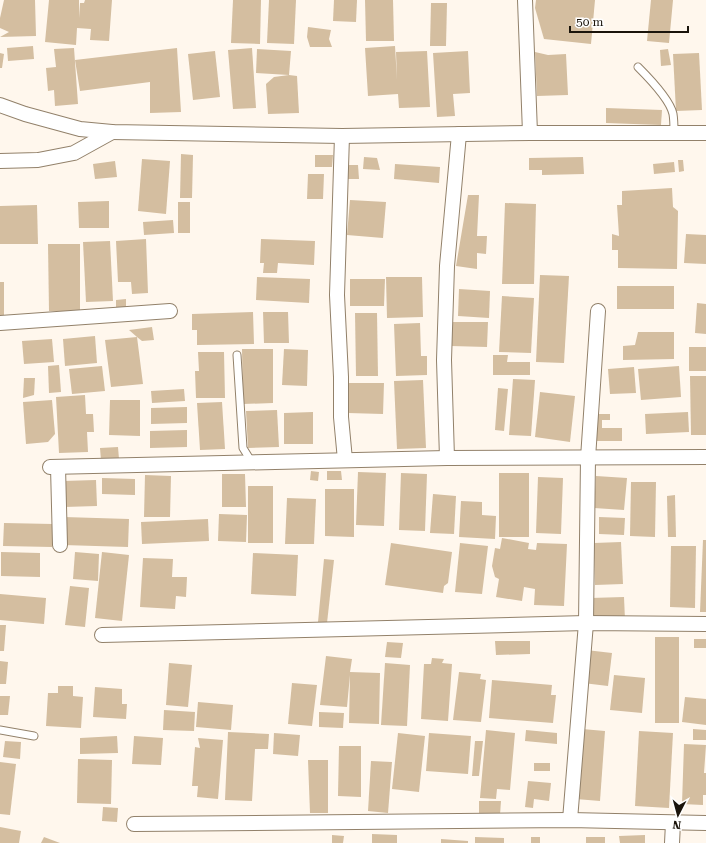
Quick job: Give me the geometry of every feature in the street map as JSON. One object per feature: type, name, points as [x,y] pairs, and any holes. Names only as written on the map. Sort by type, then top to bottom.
[{"type":"street","points":[[525,0],[530,133]]},
{"type":"street","points":[[0,106],[80,129],[112,132],[342,136],[530,133],[706,133]]},
{"type":"street","points":[[0,161],[38,160],[74,153],[112,132]]},
{"type":"street","points":[[447,458],[444,360],[447,266],[459,134]]},
{"type":"street","points":[[342,136],[337,295],[342,377],[341,417],[345,460]]},
{"type":"street","points":[[0,323],[170,311]]},
{"type":"street","points":[[570,820],[586,623],[588,458],[598,311]]},
{"type":"street","points":[[60,544],[54,467],[447,458],[706,457]]},
{"type":"street","points":[[102,635],[586,623],[706,624]]},
{"type":"street","points":[[134,824],[570,820],[706,823]]},
{"type":"street","points":[[672,843],[673,822]]},
{"type":"lane","points":[[638,67],[669,104],[673,115],[674,133]]},
{"type":"lane","points":[[237,355],[242,448],[251,462]]},
{"type":"lane","points":[[0,730],[34,736]]},
{"type":"building","points":[[4,0],[35,0],[36,36],[0,37],[9,32],[0,28],[0,18]]},
{"type":"building","points":[[49,0],[79,0],[79,18],[80,3],[84,3],[85,0],[112,0],[109,41],[90,40],[91,29],[77,28],[76,45],[45,42]]},
{"type":"building","points":[[233,0],[261,0],[260,44],[231,43]]},
{"type":"building","points":[[269,0],[296,0],[294,44],[267,43]]},
{"type":"building","points":[[334,0],[357,0],[356,22],[333,21]]},
{"type":"building","points":[[365,0],[393,0],[394,41],[366,41]]},
{"type":"building","points":[[536,0],[595,0],[591,44],[544,39],[535,8]]},
{"type":"building","points":[[651,0],[673,0],[669,43],[647,41]]},
{"type":"building","points":[[431,3],[447,3],[446,46],[430,46]]},
{"type":"building","points":[[308,27],[331,30],[329,39],[332,47],[310,47],[307,37]]},
{"type":"building","points":[[33,46],[34,59],[8,61],[7,48]]},
{"type":"building","points":[[395,46],[397,80],[396,52],[427,51],[430,107],[399,108],[398,94],[368,96],[365,48]]},
{"type":"building","points":[[74,48],[78,104],[55,106],[54,90],[48,91],[46,68],[56,67],[54,49]]},
{"type":"building","points":[[177,48],[181,112],[150,113],[150,82],[80,91],[75,60]]},
{"type":"building","points":[[252,48],[256,108],[233,109],[228,50]]},
{"type":"building","points":[[257,49],[291,51],[289,75],[256,73]]},
{"type":"building","points":[[668,49],[671,65],[661,66],[660,50]]},
{"type":"building","points":[[215,51],[220,97],[193,100],[188,54]]},
{"type":"building","points":[[468,51],[470,93],[453,94],[455,116],[437,117],[433,53]]},
{"type":"building","points":[[535,52],[548,55],[566,54],[568,95],[537,96]]},
{"type":"building","points":[[0,53],[4,54],[2,68],[0,68]]},
{"type":"building","points":[[699,53],[702,110],[676,111],[673,54]]},
{"type":"building","points":[[289,75],[297,76],[299,113],[268,114],[266,84],[274,77]]},
{"type":"building","points":[[606,108],[662,110],[661,125],[606,123]]},
{"type":"building","points":[[181,154],[193,155],[192,198],[180,198]]},
{"type":"building","points":[[315,155],[333,155],[332,167],[315,167]]},
{"type":"building","points":[[364,157],[377,158],[380,170],[363,169]]},
{"type":"building","points":[[583,157],[584,174],[542,175],[542,170],[529,170],[529,158]]},
{"type":"building","points":[[142,159],[170,161],[166,214],[138,211]]},
{"type":"building","points":[[678,160],[683,160],[684,171],[679,172]]},
{"type":"building","points":[[115,161],[117,177],[95,179],[93,164]]},
{"type":"building","points":[[674,162],[675,172],[654,174],[653,164]]},
{"type":"building","points":[[395,164],[440,167],[439,183],[394,179]]},
{"type":"building","points":[[347,165],[358,165],[359,179],[347,179]]},
{"type":"building","points":[[308,174],[324,174],[323,199],[307,199]]},
{"type":"building","points":[[672,188],[673,207],[678,211],[677,269],[618,268],[618,250],[612,250],[612,234],[619,236],[617,205],[622,205],[622,191]]},
{"type":"building","points":[[468,195],[479,195],[477,236],[487,236],[486,254],[477,253],[477,269],[456,266]]},
{"type":"building","points":[[350,200],[386,202],[383,238],[347,235]]},
{"type":"building","points":[[109,201],[109,228],[79,228],[78,202]]},
{"type":"building","points":[[178,202],[190,202],[190,233],[178,233]]},
{"type":"building","points":[[505,203],[536,204],[534,284],[502,284]]},
{"type":"building","points":[[37,205],[38,244],[0,244],[0,206]]},
{"type":"building","points":[[173,220],[174,233],[144,235],[143,222]]},
{"type":"building","points":[[686,234],[706,235],[706,264],[684,263]]},
{"type":"building","points":[[146,239],[148,293],[132,294],[131,282],[118,282],[116,241]]},
{"type":"building","points":[[261,239],[315,241],[314,265],[278,263],[277,273],[263,273],[264,263],[260,263]]},
{"type":"building","points":[[110,241],[113,301],[86,302],[83,242]]},
{"type":"building","points":[[48,244],[80,244],[80,311],[49,311]]},
{"type":"building","points":[[540,275],[569,276],[564,363],[536,362]]},
{"type":"building","points":[[257,277],[310,279],[309,303],[256,300]]},
{"type":"building","points":[[386,277],[422,277],[423,317],[387,318]]},
{"type":"building","points":[[350,279],[385,279],[384,306],[350,306]]},
{"type":"building","points":[[0,282],[4,282],[4,315],[0,315]]},
{"type":"building","points":[[617,286],[674,286],[674,309],[617,309]]},
{"type":"building","points":[[459,289],[490,291],[489,318],[458,316]]},
{"type":"building","points":[[502,296],[534,298],[531,353],[499,352]]},
{"type":"building","points":[[126,299],[126,310],[116,310],[116,300]]},
{"type":"building","points":[[697,303],[706,304],[706,334],[695,333]]},
{"type":"building","points":[[253,312],[254,344],[197,345],[197,330],[192,330],[192,314]]},
{"type":"building","points":[[263,312],[288,312],[289,343],[264,343]]},
{"type":"building","points":[[355,313],[377,313],[378,376],[356,376]]},
{"type":"building","points":[[452,322],[488,322],[487,347],[451,346]]},
{"type":"building","points":[[420,323],[421,356],[427,356],[427,375],[396,376],[394,324]]},
{"type":"building","points":[[152,327],[154,340],[142,341],[129,330]]},
{"type":"building","points":[[638,332],[674,332],[674,359],[623,360],[623,346],[635,345]]},
{"type":"building","points":[[95,336],[97,363],[65,366],[63,339]]},
{"type":"building","points":[[137,337],[143,384],[111,387],[105,340]]},
{"type":"building","points":[[52,339],[54,362],[24,364],[22,341]]},
{"type":"building","points":[[689,347],[706,347],[706,371],[689,371]]},
{"type":"building","points":[[242,349],[273,349],[273,403],[243,404]]},
{"type":"building","points":[[284,349],[308,350],[307,386],[282,385]]},
{"type":"building","points":[[198,352],[224,352],[225,398],[196,398],[195,371],[199,371]]},
{"type":"building","points":[[493,355],[508,355],[507,362],[530,362],[530,375],[493,375]]},
{"type":"building","points":[[59,365],[61,392],[49,393],[48,366]]},
{"type":"building","points":[[102,366],[105,391],[72,394],[69,369]]},
{"type":"building","points":[[679,366],[681,397],[641,400],[638,369]]},
{"type":"building","points":[[634,367],[636,393],[610,394],[608,369]]},
{"type":"building","points":[[690,376],[706,376],[706,435],[691,435]]},
{"type":"building","points":[[24,378],[35,378],[34,395],[23,398]]},
{"type":"building","points":[[513,379],[535,380],[531,436],[509,435]]},
{"type":"building","points":[[423,380],[426,448],[397,449],[394,381]]},
{"type":"building","points":[[349,383],[384,383],[383,414],[348,413]]},
{"type":"building","points":[[498,388],[508,389],[504,431],[495,430]]},
{"type":"building","points":[[184,389],[185,401],[152,403],[151,391]]},
{"type":"building","points":[[540,392],[575,396],[570,442],[535,437]]},
{"type":"building","points":[[85,395],[86,414],[93,414],[94,432],[87,432],[88,452],[59,453],[56,397]]},
{"type":"building","points":[[52,400],[55,434],[48,442],[26,444],[23,402]]},
{"type":"building","points":[[110,400],[140,400],[140,436],[109,435]]},
{"type":"building","points":[[222,402],[225,449],[200,450],[197,403]]},
{"type":"building","points":[[187,407],[187,423],[151,424],[151,408]]},
{"type":"building","points":[[277,410],[279,447],[248,448],[246,411]]},
{"type":"building","points":[[313,412],[313,444],[284,444],[284,413]]},
{"type":"building","points":[[688,412],[689,432],[646,434],[645,414]]},
{"type":"building","points":[[595,414],[610,414],[610,420],[602,420],[602,428],[622,428],[622,441],[595,441]]},
{"type":"building","points":[[187,430],[187,447],[150,448],[150,431]]},
{"type":"building","points":[[118,447],[119,459],[101,460],[100,448]]},
{"type":"building","points":[[311,471],[319,472],[318,481],[310,480]]},
{"type":"building","points":[[327,471],[341,471],[342,480],[327,480]]},
{"type":"building","points":[[358,472],[386,473],[384,526],[356,525]]},
{"type":"building","points":[[401,473],[427,474],[425,531],[399,530]]},
{"type":"building","points":[[499,473],[529,473],[529,537],[499,537]]},
{"type":"building","points":[[222,474],[245,474],[246,507],[222,507]]},
{"type":"building","points":[[145,475],[171,476],[170,517],[144,517]]},
{"type":"building","points":[[596,476],[627,478],[624,510],[594,508]]},
{"type":"building","points":[[538,477],[563,478],[561,534],[536,533]]},
{"type":"building","points":[[102,478],[135,479],[135,495],[102,494]]},
{"type":"building","points":[[96,480],[97,506],[64,507],[63,481]]},
{"type":"building","points":[[631,482],[656,482],[655,537],[630,536]]},
{"type":"building","points":[[248,486],[273,486],[273,543],[248,543]]},
{"type":"building","points":[[325,489],[354,489],[354,537],[325,536]]},
{"type":"building","points":[[433,494],[456,496],[454,534],[430,533]]},
{"type":"building","points":[[675,495],[676,537],[668,537],[667,496]]},
{"type":"building","points":[[287,498],[316,499],[314,544],[285,544]]},
{"type":"building","points":[[461,501],[482,502],[482,515],[496,516],[495,539],[459,537]]},
{"type":"building","points":[[219,514],[247,515],[246,542],[218,541]]},
{"type":"building","points":[[64,517],[129,519],[128,547],[63,545]]},
{"type":"building","points":[[599,517],[625,518],[624,535],[599,534]]},
{"type":"building","points":[[208,519],[209,541],[142,544],[141,522]]},
{"type":"building","points":[[4,523],[53,524],[52,547],[3,546]]},
{"type":"building","points":[[502,538],[529,543],[528,549],[536,550],[537,543],[567,544],[564,606],[534,605],[535,589],[524,587],[522,601],[496,597],[499,579],[495,577],[492,566],[495,548],[500,549]]},
{"type":"building","points":[[703,540],[706,540],[706,612],[700,612]]},
{"type":"building","points":[[621,542],[623,584],[595,585],[594,543]]},
{"type":"building","points":[[391,543],[452,552],[448,583],[444,586],[443,593],[385,585]]},
{"type":"building","points":[[460,543],[488,546],[482,594],[455,592]]},
{"type":"building","points":[[671,546],[696,546],[695,608],[670,607]]},
{"type":"building","points":[[1,552],[40,553],[40,577],[1,576]]},
{"type":"building","points":[[75,552],[99,554],[98,581],[73,579]]},
{"type":"building","points":[[102,552],[129,555],[122,621],[95,618]]},
{"type":"building","points":[[253,553],[298,555],[296,596],[251,594]]},
{"type":"building","points":[[143,558],[173,559],[172,577],[187,577],[186,597],[176,596],[175,609],[140,607]]},
{"type":"building","points":[[324,559],[334,560],[327,623],[318,622]]},
{"type":"building","points":[[70,586],[89,588],[85,627],[65,625]]},
{"type":"building","points":[[0,594],[46,598],[44,624],[0,620]]},
{"type":"building","points":[[624,597],[625,620],[590,621],[590,598]]},
{"type":"building","points":[[0,625],[6,625],[4,651],[0,651]]},
{"type":"building","points":[[655,637],[679,637],[679,723],[655,723]]},
{"type":"building","points":[[694,639],[706,639],[706,648],[694,648]]},
{"type":"building","points":[[495,641],[530,641],[530,654],[496,655]]},
{"type":"building","points":[[387,642],[403,643],[401,658],[385,657]]},
{"type":"building","points":[[586,650],[612,653],[608,686],[583,683]]},
{"type":"building","points":[[326,656],[352,659],[350,672],[380,673],[379,724],[349,723],[350,675],[347,707],[320,705]]},
{"type":"building","points":[[432,658],[444,659],[442,663],[452,664],[448,721],[421,719],[424,664],[431,664]]},
{"type":"building","points":[[0,661],[8,662],[6,684],[0,684]]},
{"type":"building","points":[[169,663],[192,665],[188,707],[166,705]]},
{"type":"building","points":[[385,663],[410,665],[407,726],[381,725]]},
{"type":"building","points":[[459,672],[481,674],[480,679],[486,680],[481,722],[453,720]]},
{"type":"building","points":[[614,675],[645,678],[642,713],[610,710]]},
{"type":"building","points":[[492,680],[552,685],[551,695],[556,695],[553,723],[489,718]]},
{"type":"building","points":[[292,683],[317,685],[312,726],[288,724]]},
{"type":"building","points":[[58,686],[73,686],[73,696],[83,697],[81,728],[46,726],[48,693],[58,693]]},
{"type":"building","points":[[95,687],[122,689],[122,704],[127,704],[126,719],[93,717]]},
{"type":"building","points":[[0,696],[10,696],[8,715],[0,715]]},
{"type":"building","points":[[685,697],[706,699],[706,725],[682,722]]},
{"type":"building","points":[[198,702],[233,705],[231,730],[196,727]]},
{"type":"building","points":[[164,710],[195,712],[194,731],[163,730]]},
{"type":"building","points":[[319,712],[344,713],[343,728],[319,727]]},
{"type":"building","points":[[582,729],[605,731],[600,801],[576,799]]},
{"type":"building","points":[[693,729],[706,730],[706,740],[693,740]]},
{"type":"building","points":[[486,730],[515,733],[510,790],[497,789],[496,799],[480,798]]},
{"type":"building","points":[[526,730],[557,733],[557,744],[525,741]]},
{"type":"building","points":[[639,731],[673,733],[669,808],[635,806]]},
{"type":"building","points":[[228,732],[269,734],[268,749],[255,749],[252,801],[225,800]]},
{"type":"building","points":[[274,733],[300,735],[298,756],[273,754]]},
{"type":"building","points":[[398,733],[425,736],[419,792],[392,789]]},
{"type":"building","points":[[429,733],[471,736],[468,774],[426,771]]},
{"type":"building","points":[[117,736],[118,753],[80,754],[80,738]]},
{"type":"building","points":[[134,736],[163,738],[161,765],[132,764]]},
{"type":"building","points":[[198,738],[223,740],[218,799],[197,797],[198,786],[192,786],[195,747],[200,748]]},
{"type":"building","points":[[5,741],[21,742],[20,759],[3,757]]},
{"type":"building","points":[[475,741],[483,741],[479,776],[472,776]]},
{"type":"building","points":[[684,744],[706,745],[704,773],[706,773],[706,795],[703,795],[703,805],[682,804]]},
{"type":"building","points":[[339,746],[361,746],[361,797],[338,796]]},
{"type":"building","points":[[78,759],[112,760],[111,804],[77,803]]},
{"type":"building","points":[[308,760],[328,760],[328,813],[310,813]]},
{"type":"building","points":[[371,761],[392,762],[388,813],[368,811]]},
{"type":"building","points":[[0,762],[16,764],[10,815],[0,814]]},
{"type":"building","points":[[534,763],[550,763],[550,771],[534,771]]},
{"type":"building","points":[[528,781],[551,783],[549,801],[534,799],[533,808],[525,807]]},
{"type":"building","points":[[479,801],[501,801],[500,815],[479,814]]},
{"type":"building","points":[[103,807],[118,808],[117,822],[102,821]]},
{"type":"building","points":[[0,827],[21,831],[19,843],[0,843]]},
{"type":"building","points":[[372,834],[397,835],[397,843],[372,843]]},
{"type":"building","points":[[332,835],[344,836],[343,843],[332,843]]},
{"type":"building","points":[[645,835],[645,843],[620,843],[619,836]]},
{"type":"building","points":[[44,837],[60,843],[41,843]]},
{"type":"building","points":[[475,837],[504,838],[504,843],[475,843]]},
{"type":"building","points":[[531,837],[540,837],[540,843],[531,843]]},
{"type":"building","points":[[586,837],[605,837],[605,843],[586,843]]},
{"type":"building","points":[[441,839],[468,841],[468,843],[441,843]]}]
